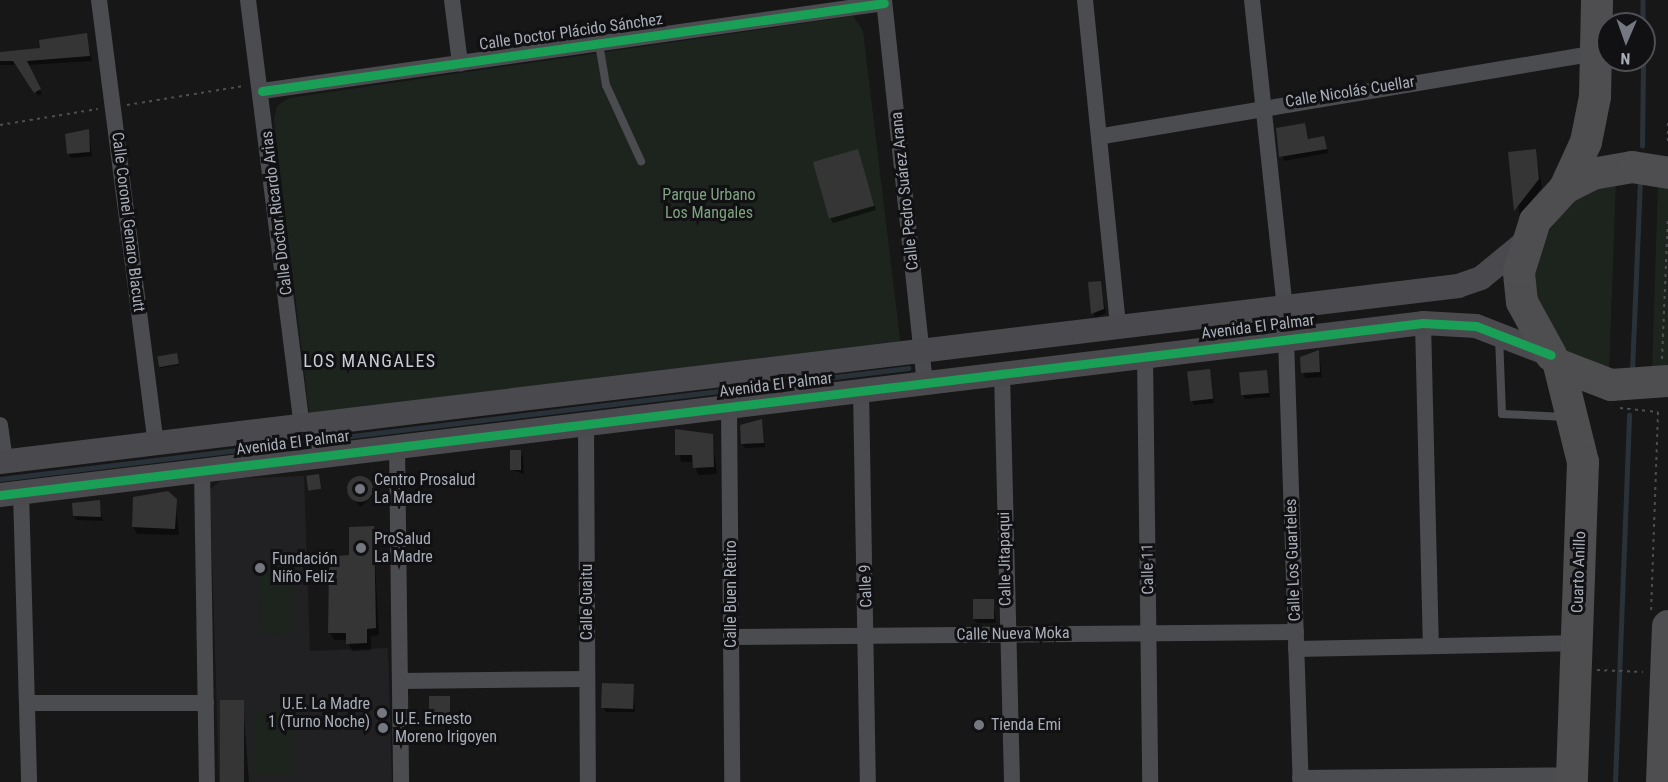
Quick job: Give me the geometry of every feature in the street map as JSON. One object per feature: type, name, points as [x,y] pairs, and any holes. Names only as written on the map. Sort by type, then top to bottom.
[{"type":"highway","points":[[1565,188],[1586,142],[1596,61]]},
{"type":"highway","points":[[1565,188],[1615,168],[1667,162]]},
{"type":"highway","name":"Cuarto Anillo","points":[[1565,188],[1535,221],[1525,242],[1519,272],[1522,302],[1555,360],[1576,417],[1583,462],[1584,656],[1572,778]]},
{"type":"highway","points":[[1555,360],[1614,397],[1662,383]]},
{"type":"highway","points":[[1659,620],[1667,699],[1662,782]]},
{"type":"street","name":"Calle Coronel Genaro Blacutt","points":[[99,0],[156,443]]},
{"type":"street","name":"Calle Doctor Ricardo Arias","points":[[248,0],[262,92],[302,426]]},
{"type":"street","points":[[452,0],[460,63]]},
{"type":"street","points":[[1085,0],[1103,136],[1118,327]]},
{"type":"street","points":[[1252,0],[1266,105],[1285,307]]},
{"type":"street","name":"Calle Doctor Plácido Sánchez","points":[[262,92],[884,1]]},
{"type":"street","name":"Calle Pedro Suárez Arana","points":[[884,1],[924,382]]},
{"type":"street","name":"Calle Nicolás Cuellar","points":[[1103,136],[1266,105],[1596,53]]},
{"type":"street","name":"Avenida El Palmar","points":[[3,462],[156,443],[255,447],[398,445],[586,422],[622,404],[922,351],[1458,286],[1481,278],[1525,242]]},
{"type":"street","points":[[1314,304],[1321,316],[1318,335]]},
{"type":"street","points":[[1423,323],[1431,645]]},
{"type":"street","name":"Avenida El Palmar","points":[[10,494],[202,470],[302,426],[622,404],[729,407],[1423,323],[1462,324],[1499,333],[1555,360]]},
{"type":"street","name":"Calle Los Guarteles","points":[[1286,339],[1300,780]]},
{"type":"street","name":"Calle 11","points":[[1145,356],[1150,782]]},
{"type":"street","name":"Calle Jitapaqui","points":[[1002,373],[1006,635],[1012,782]]},
{"type":"street","name":"Calle 9","points":[[861,390],[868,782]]},
{"type":"street","name":"Calle Buen Retiro","points":[[729,407],[732,782]]},
{"type":"street","name":"Calle Guaitu","points":[[586,422],[588,782]]},
{"type":"street","points":[[0,425],[3,462]]},
{"type":"street","points":[[398,445],[401,782]]},
{"type":"street","points":[[202,470],[207,782]]},
{"type":"street","points":[[10,494],[27,702],[29,782]]},
{"type":"street","name":"Calle Nueva Moka","points":[[731,637],[1148,633],[1431,645],[1584,656]]},
{"type":"street","points":[[400,681],[587,679]]},
{"type":"street","points":[[27,702],[206,703]]},
{"type":"street","points":[[1300,780],[1572,778]]},
{"type":"lane","points":[[599,44],[606,85],[641,161]]},
{"type":"lane","points":[[1499,333],[1502,414],[1576,417]]},
{"type":"path","points":[[0,125],[254,85],[262,92]]},
{"type":"path","points":[[1667,162],[1668,123]]},
{"type":"path","points":[[1662,383],[1668,218]]},
{"type":"path","points":[[1614,397],[1658,411],[1659,620]]},
{"type":"path","points":[[1584,656],[1645,672]]},
{"type":"shaded area","points":[[304,476],[310,651],[388,648],[392,782],[219,782],[210,489],[223,479]]},
{"type":"green space","name":"Parque Urbano Los Mangales","points":[[853,16],[863,31],[901,347],[310,420],[274,121],[277,106],[289,98]]},
{"type":"green space","points":[[1616,180],[1609,374],[1587,367],[1552,341],[1531,281],[1541,242],[1568,206],[1586,191]]},
{"type":"green space","points":[[1658,182],[1668,183],[1668,368],[1652,375]]},
{"type":"green space","points":[[293,570],[294,633],[261,634],[260,571]]},
{"type":"green space","points":[[254,712],[293,712],[293,776],[254,776]]},
{"type":"building","points":[[87,33],[90,56],[27,61],[41,89],[34,93],[13,61],[0,61],[0,52],[40,48],[39,40]]},
{"type":"building","points":[[1305,123],[1308,139],[1324,136],[1327,149],[1279,157],[1276,128]]},
{"type":"building","points":[[89,129],[90,152],[67,154],[65,134]]},
{"type":"building","points":[[858,149],[874,206],[829,219],[813,162]]},
{"type":"building","points":[[1536,149],[1539,179],[1514,211],[1508,152]]},
{"type":"building","points":[[1101,281],[1104,309],[1091,314],[1088,282]]},
{"type":"building","points":[[1319,350],[1320,372],[1301,373],[1300,357]]},
{"type":"building","points":[[177,353],[179,364],[159,367],[157,356]]},
{"type":"building","points":[[1210,369],[1213,399],[1190,401],[1187,371]]},
{"type":"building","points":[[1267,370],[1269,393],[1241,395],[1239,372]]},
{"type":"building","points":[[762,419],[764,443],[741,444],[740,425]]},
{"type":"building","points":[[675,429],[713,434],[714,467],[693,468],[692,455],[675,455]]},
{"type":"building","points":[[510,450],[521,450],[521,470],[510,470]]},
{"type":"building","points":[[319,474],[321,489],[308,491],[306,476]]},
{"type":"building","name":"Centro Prosalud La Madre","points":[[360,476],[369,480],[373,489],[369,498],[360,502],[351,498],[347,489],[351,480]]},
{"type":"building","points":[[168,491],[177,499],[175,529],[132,527],[133,497]]},
{"type":"building","points":[[100,500],[101,517],[73,516],[72,503]]},
{"type":"building","points":[[374,526],[376,628],[367,629],[367,643],[346,644],[346,633],[328,633],[329,569],[334,556],[349,555],[349,527]]},
{"type":"building","points":[[973,599],[994,599],[994,619],[973,619]]},
{"type":"building","points":[[602,683],[634,684],[633,709],[601,708]]},
{"type":"building","points":[[429,696],[450,696],[450,719],[429,719]]},
{"type":"building","points":[[220,700],[244,700],[244,782],[220,782]]},
{"type":"waterway","points":[[1643,0],[1643,12]]},
{"type":"waterway","points":[[1642,146],[1643,72]]},
{"type":"waterway","points":[[1632,371],[1640,183]]},
{"type":"waterway","points":[[0,479],[908,368]]},
{"type":"waterway","points":[[1615,782],[1629,415]]},
{"type":"cycle path","points":[[262,91],[884,3]]},
{"type":"cycle path","points":[[0,495],[1423,323],[1476,326],[1551,355]]},
{"type":"place","name":"Centro Prosalud La Madre","points":[[360,489]]},
{"type":"place","name":"ProSalud La Madre","points":[[361,548]]},
{"type":"place","name":"Fundación Niño Feliz","points":[[260,568]]},
{"type":"place","name":"U.E. La Madre 1 (Turno Noche)","points":[[382,713]]},
{"type":"place","name":"Tienda Emi","points":[[979,725]]},
{"type":"place","name":"U.E. Ernesto Moreno Irigoyen","points":[[383,728]]},
{"type":"district","name":"LOS MANGALES","points":[[370,361]]}]
